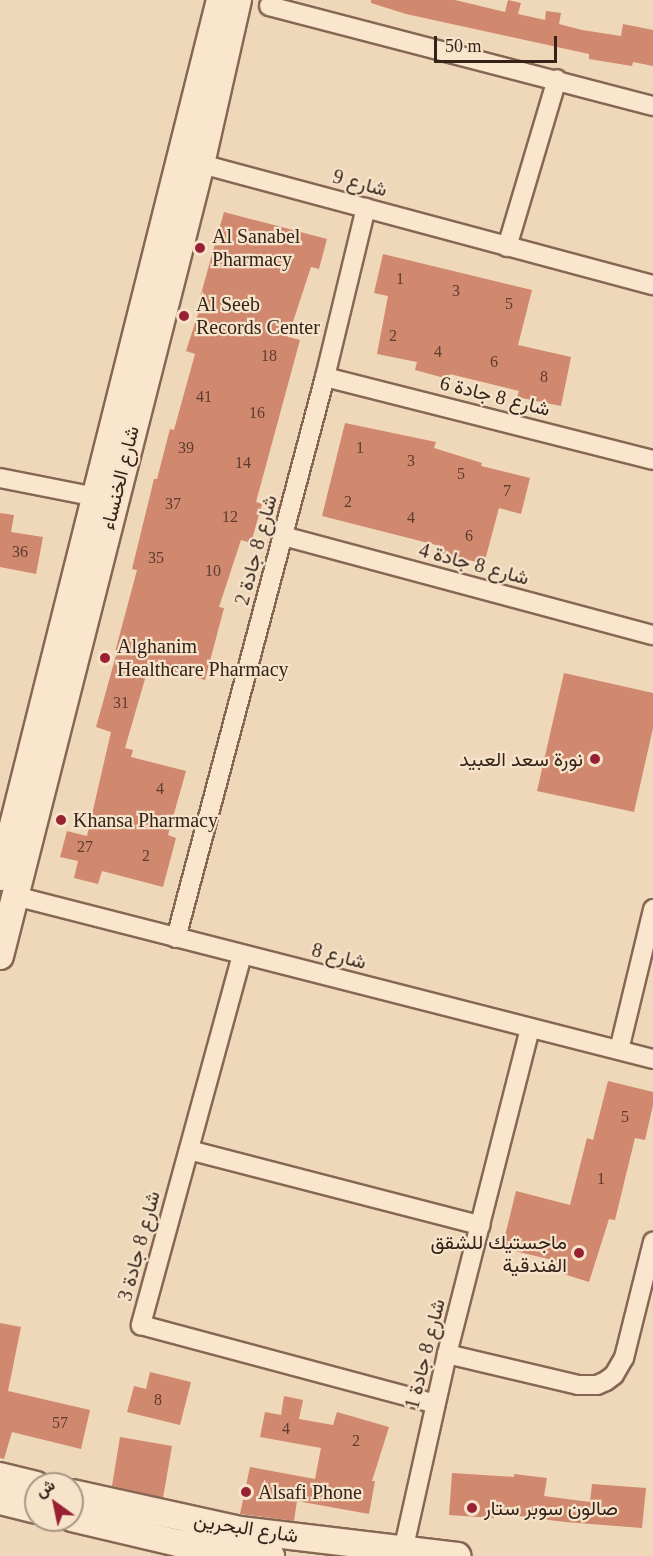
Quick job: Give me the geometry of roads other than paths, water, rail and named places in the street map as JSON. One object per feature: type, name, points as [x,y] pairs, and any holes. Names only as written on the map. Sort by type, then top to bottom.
[{"type":"street","name":"شارع الخنساء","points":[[0,956],[8,886],[96,497],[220,0]]},
{"type":"street","name":"شارع الخنساء","points":[[8,886],[201,164],[238,0]]},
{"type":"street","points":[[269,6],[557,79],[653,106]]},
{"type":"street","points":[[507,247],[557,79]]},
{"type":"street","name":"شارع 9","points":[[201,164],[653,285]]},
{"type":"street","name":"شارع 8 جادة 2","points":[[176,938],[325,376],[366,208]]},
{"type":"street","name":"شارع 8 جادة 6","points":[[325,376],[653,460]]},
{"type":"street","points":[[0,478],[96,497]]},
{"type":"street","name":"شارع 8 جادة 4","points":[[283,536],[653,635]]},
{"type":"street","name":"شارع 8","points":[[8,886],[176,938],[653,1059]]},
{"type":"street","points":[[619,1050],[653,909]]},
{"type":"street","name":"شارع 8 جادة 3","points":[[242,955],[141,1325],[435,1404]]},
{"type":"street","name":"شارع 8 جادة 1","points":[[404,1551],[447,1354],[530,1029]]},
{"type":"street","points":[[189,1149],[480,1225]]},
{"type":"street","points":[[447,1354],[578,1385],[597,1385],[606,1381],[614,1375],[624,1358],[653,1242]]},
{"type":"street","points":[[0,1476],[24,1482]]},
{"type":"street","name":"شارع البحرين","points":[[84,1496],[240,1530],[457,1556]]},
{"type":"street","points":[[0,1502],[24,1507]]},
{"type":"street","name":"شارع البحرين","points":[[84,1521],[178,1543],[271,1556]]},
{"type":"place","name":"Al Sanabel Pharmacy","points":[[200,248]]},
{"type":"place","name":"Al Seeb Records Center","points":[[184,316]]},
{"type":"place","name":"Alghanim Healthcare Pharmacy","points":[[105,658]]},
{"type":"place","name":"نورة سعد العبيد","points":[[595,759]]},
{"type":"place","name":"Khansa Pharmacy","points":[[61,820]]},
{"type":"place","name":"ماجستيك للشقق الفندقية","points":[[579,1253]]},
{"type":"place","name":"Alsafi Phone","points":[[246,1492]]},
{"type":"place","name":"صالون سوبر ستار","points":[[472,1508]]}]
